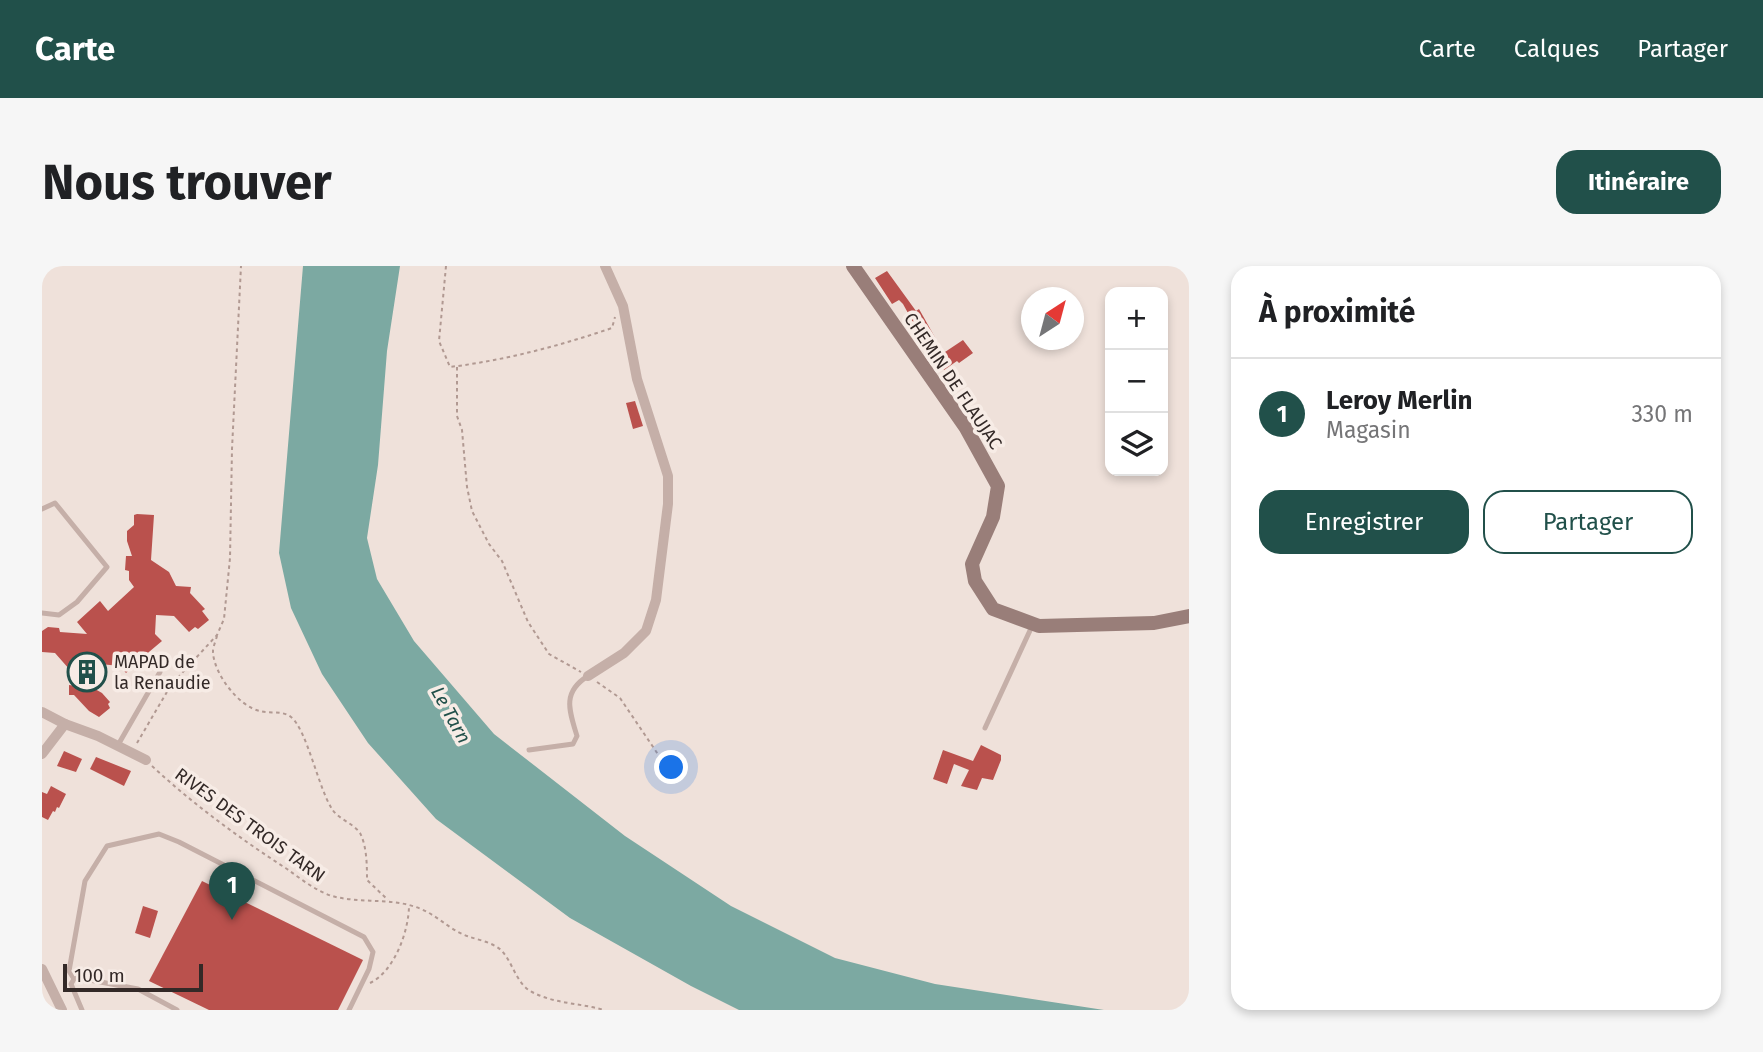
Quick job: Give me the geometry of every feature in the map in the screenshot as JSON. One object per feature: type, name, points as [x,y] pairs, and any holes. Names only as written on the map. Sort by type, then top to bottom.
[{"type":"street","points":[[588,676],[624,653],[646,631],[656,600],[668,504],[668,476],[637,379],[623,306],[605,266]]},
{"type":"street","name":"CHEMIN DE FLAUJAC","points":[[853,266],[966,428],[998,486],[993,517],[972,564],[975,581],[993,609],[1039,626],[1154,624],[1189,616]]},
{"type":"street","points":[[42,712],[146,760]]},
{"type":"street","points":[[42,754],[65,724]]},
{"type":"street","points":[[42,969],[62,1010]]},
{"type":"lane","points":[[42,509],[55,503],[107,567],[77,602],[59,615],[42,613]]},
{"type":"lane","points":[[985,728],[1033,624]]},
{"type":"lane","points":[[118,745],[160,672]]},
{"type":"lane","points":[[529,750],[573,744],[577,736],[570,714],[570,694],[576,684],[588,676]]},
{"type":"lane","points":[[74,979],[69,971],[85,881],[107,846],[159,834],[192,848],[364,937],[373,952],[349,1010]]},
{"type":"lane","points":[[74,979],[71,984],[82,1010]]},
{"type":"lane","points":[[74,979],[138,989],[177,1010]]},
{"type":"path","points":[[241,266],[230,558],[224,619],[213,652],[230,691],[247,707],[261,712],[281,712],[290,716],[299,727],[322,789],[334,812],[360,833],[365,848],[367,880],[390,902]]},
{"type":"path","points":[[446,266],[439,341],[450,368],[558,346],[612,328],[617,311]]},
{"type":"path","points":[[457,367],[457,416],[462,430],[472,511],[489,544],[502,561],[528,622],[550,654],[620,698],[671,775]]},
{"type":"path","points":[[131,752],[171,685],[217,635]]},
{"type":"path","name":"RIVES DES TROIS TARN","points":[[146,760],[164,779],[200,807],[263,854],[315,888],[342,898],[409,905],[435,917],[456,932],[494,945],[509,960],[524,986],[530,991],[571,1005],[604,1010]]},
{"type":"path","points":[[360,988],[384,974],[393,959],[409,922],[409,905]]},
{"type":"water","name":"Le Tarn","points":[[303,266],[400,266],[387,351],[378,465],[367,538],[377,579],[414,641],[494,734],[625,836],[731,906],[835,958],[935,984],[1104,1010],[739,1010],[570,918],[436,819],[368,743],[322,674],[291,608],[279,553]]},
{"type":"building","points":[[887,271],[916,311],[919,309],[936,339],[925,344],[903,304],[899,300],[892,304],[875,278]]},
{"type":"building","points":[[963,340],[973,353],[944,370],[936,358]]},
{"type":"building","points":[[635,401],[643,426],[633,429],[626,403]]},
{"type":"building","points":[[134,515],[154,515],[151,560],[169,572],[176,586],[191,587],[190,593],[205,609],[202,611],[209,620],[189,632],[174,616],[156,615],[155,634],[162,641],[126,673],[120,666],[100,664],[100,680],[95,689],[110,702],[110,708],[99,717],[89,711],[74,695],[69,695],[69,685],[85,687],[55,653],[42,652],[42,631],[48,627],[59,628],[60,632],[87,634],[77,622],[100,601],[108,611],[134,587],[129,580],[129,571],[125,570],[126,556],[132,556],[127,531],[134,525]]},
{"type":"building","points":[[981,745],[1001,755],[993,780],[982,778],[977,790],[961,786],[969,770],[954,764],[947,784],[933,779],[943,750],[973,761]]},
{"type":"building","points":[[64,751],[82,759],[76,772],[57,766]]},
{"type":"building","points":[[96,757],[131,771],[124,786],[90,769]]},
{"type":"building","points":[[51,786],[66,794],[59,808],[53,811],[48,820],[42,817],[42,792],[47,794]]},
{"type":"building","points":[[202,881],[363,960],[338,1010],[209,1010],[149,981]]},
{"type":"building","points":[[143,906],[158,911],[150,938],[135,933]]},
{"type":"place","name":"MAPAD de la Renaudie","points":[[87,672]]},
{"type":"place","name":"Leroy Merlin","points":[[232,920]]}]
